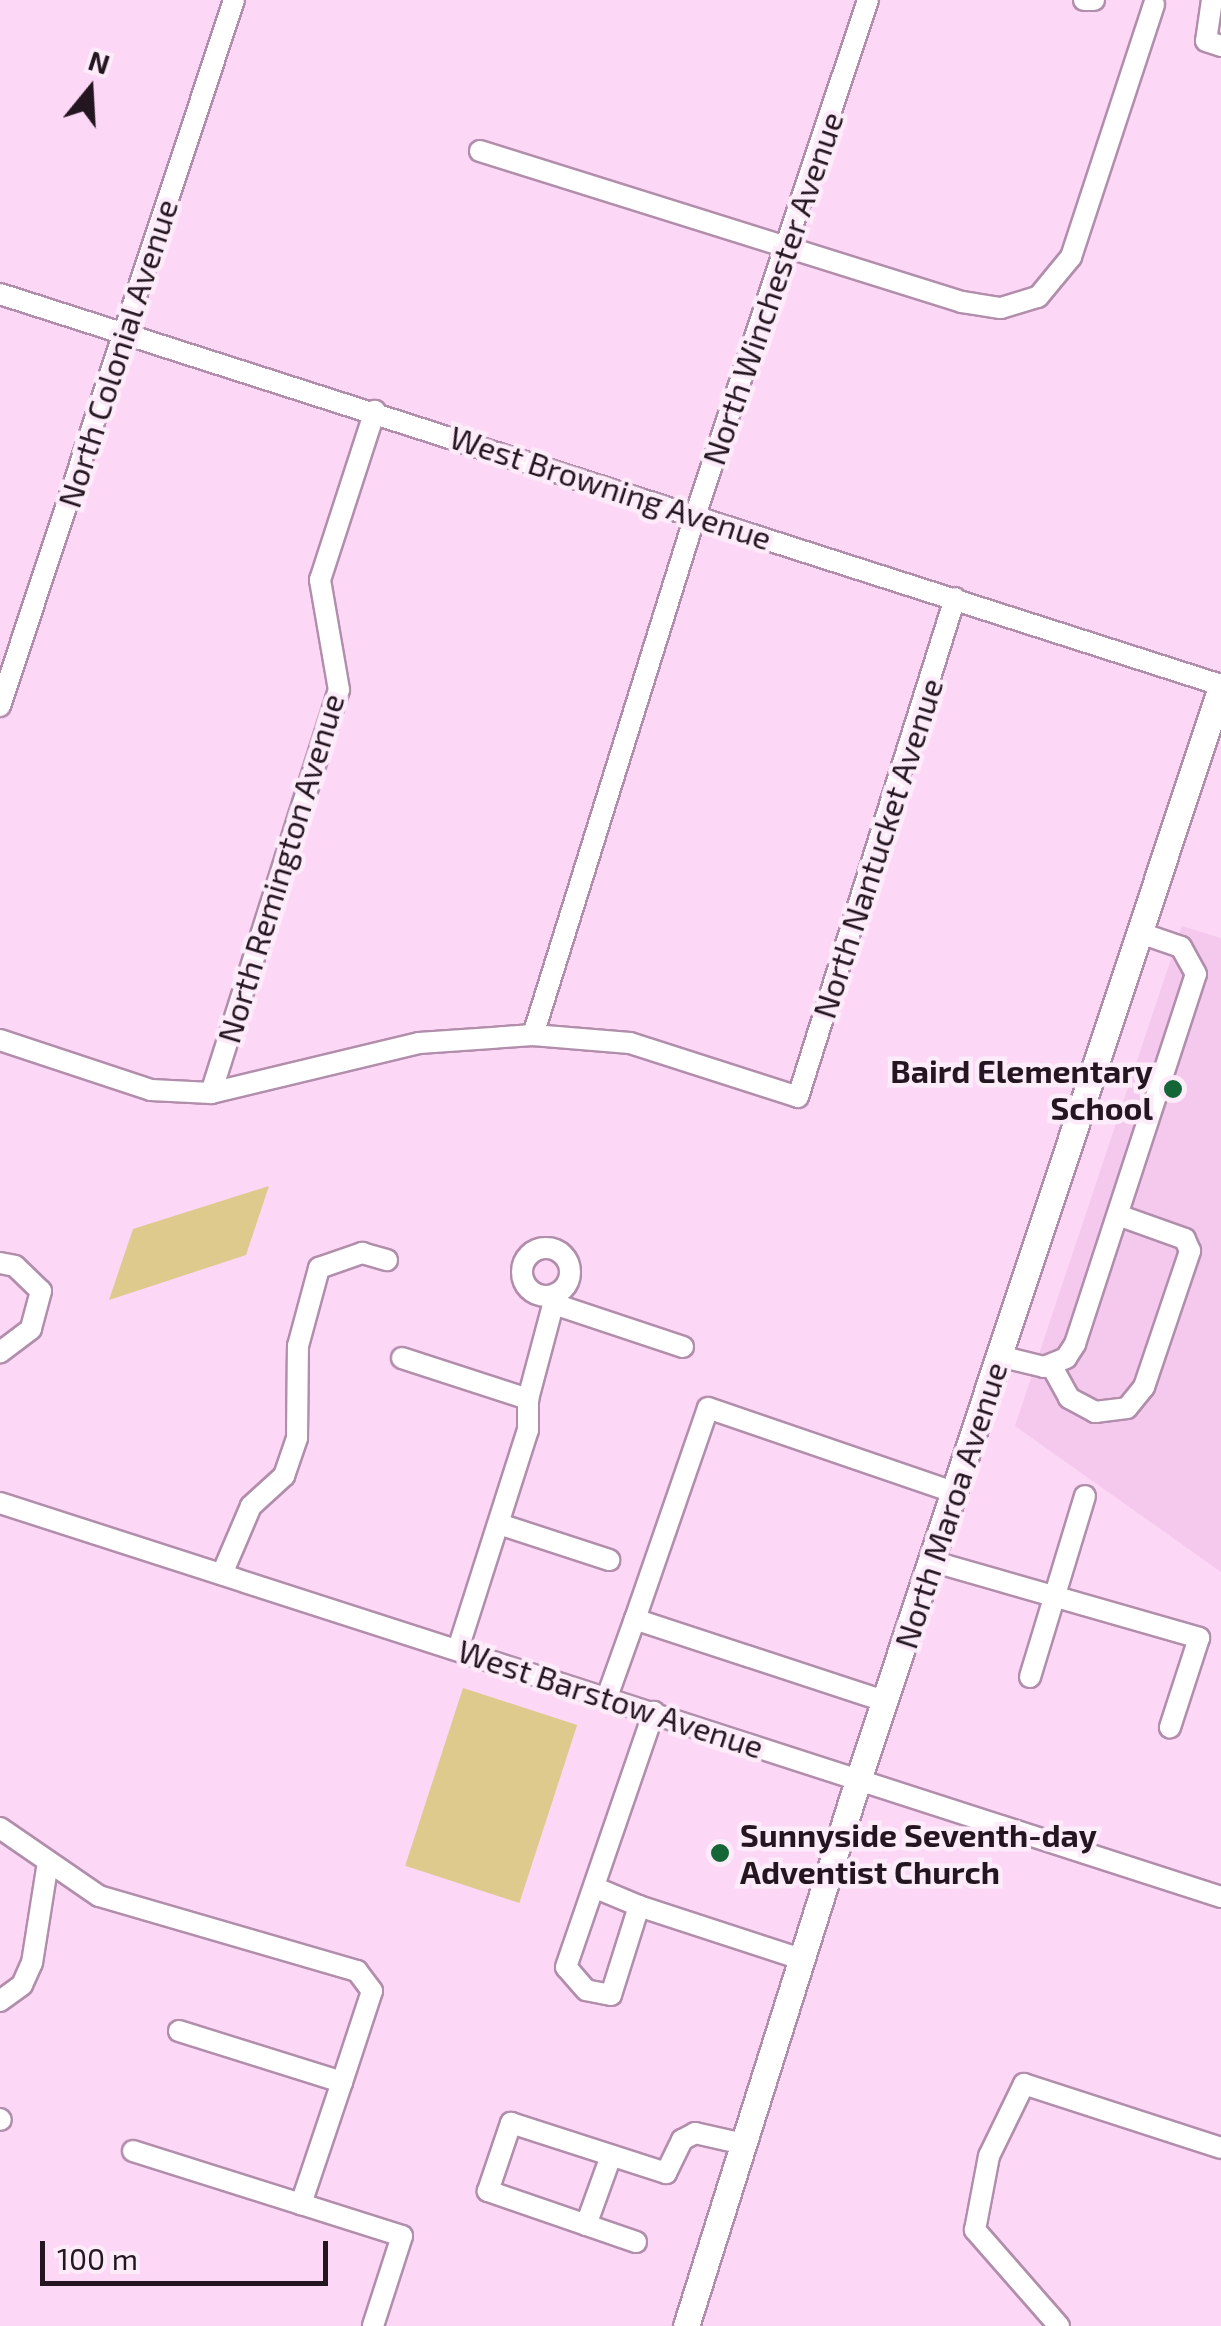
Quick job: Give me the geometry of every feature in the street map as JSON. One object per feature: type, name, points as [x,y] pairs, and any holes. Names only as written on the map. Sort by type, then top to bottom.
[{"type":"main road","name":"North Maroa Avenue","points":[[686,2326],[859,1777],[1221,686]]},
{"type":"street","name":"North Colonial Avenue","points":[[0,706],[234,0]]},
{"type":"street","name":"North Winchester Avenue","points":[[534,1034],[696,513],[868,0]]},
{"type":"street","points":[[1084,0],[1094,0]]},
{"type":"street","points":[[1212,0],[1206,41],[1221,46]]},
{"type":"street","points":[[480,151],[962,302],[1001,308],[1038,297],[1070,257],[1154,4]]},
{"type":"street","name":"West Browning Avenue","points":[[0,294],[696,513],[1221,686]]},
{"type":"street","name":"North Remington Avenue","points":[[210,1094],[340,690],[320,580],[375,411]]},
{"type":"street","name":"North Nantucket Avenue","points":[[534,1034],[630,1043],[798,1097],[955,598]]},
{"type":"street","points":[[1000,1356],[1052,1365],[1072,1352],[1118,1214],[1196,974],[1181,947],[1140,933]]},
{"type":"street","points":[[0,1040],[152,1090],[210,1094],[419,1044],[534,1034]]},
{"type":"street","points":[[1052,1365],[1069,1398],[1095,1412],[1127,1408],[1144,1387],[1190,1251],[1185,1240],[1118,1214]]},
{"type":"street","points":[[222,1574],[251,1506],[284,1476],[297,1438],[298,1346],[318,1268],[362,1253],[387,1260]]},
{"type":"street","points":[[0,1263],[15,1266],[42,1291],[32,1329],[0,1352]]},
{"type":"street","points":[[458,1649],[528,1430],[528,1400],[555,1299],[683,1347]]},
{"type":"street","points":[[402,1358],[528,1400]]},
{"type":"street","points":[[607,1697],[708,1408],[954,1492]]},
{"type":"street","points":[[1030,1676],[1085,1496]]},
{"type":"street","name":"West Barstow Avenue","points":[[0,1503],[859,1777],[1221,1897]]},
{"type":"street","points":[[498,1524],[609,1560]]},
{"type":"street","points":[[931,1562],[1199,1638],[1170,1727]]},
{"type":"street","points":[[634,1619],[884,1701]]},
{"type":"street","points":[[640,1906],[611,1995],[586,1990],[566,1967],[654,1712]]},
{"type":"street","points":[[0,1828],[99,1896],[357,1971],[372,1990],[301,2204]]},
{"type":"street","points":[[0,2001],[22,1986],[32,1963],[48,1862]]},
{"type":"street","points":[[596,1888],[801,1960]]},
{"type":"street","points":[[179,2032],[342,2082]]},
{"type":"street","points":[[1058,2326],[974,2230],[989,2156],[1024,2084],[1221,2148]]},
{"type":"street","points":[[636,2242],[488,2191],[512,2123],[666,2173],[682,2140],[695,2133],[744,2144]]},
{"type":"street","points":[[133,2151],[402,2236],[374,2326]]},
{"type":"street","points":[[586,2225],[611,2156]]},
{"type":"shaded area","points":[[1182,926],[1221,938],[1221,1572],[1015,1426]]},
{"type":"shaded area","points":[[269,1186],[246,1255],[109,1300],[133,1229]]},
{"type":"shaded area","points":[[463,1688],[577,1725],[519,1903],[405,1866]]},
{"type":"place","name":"Baird Elementary School","points":[[1173,1089]]},
{"type":"place","name":"Sunnyside Seventh-day Adventist Church","points":[[720,1853]]}]
